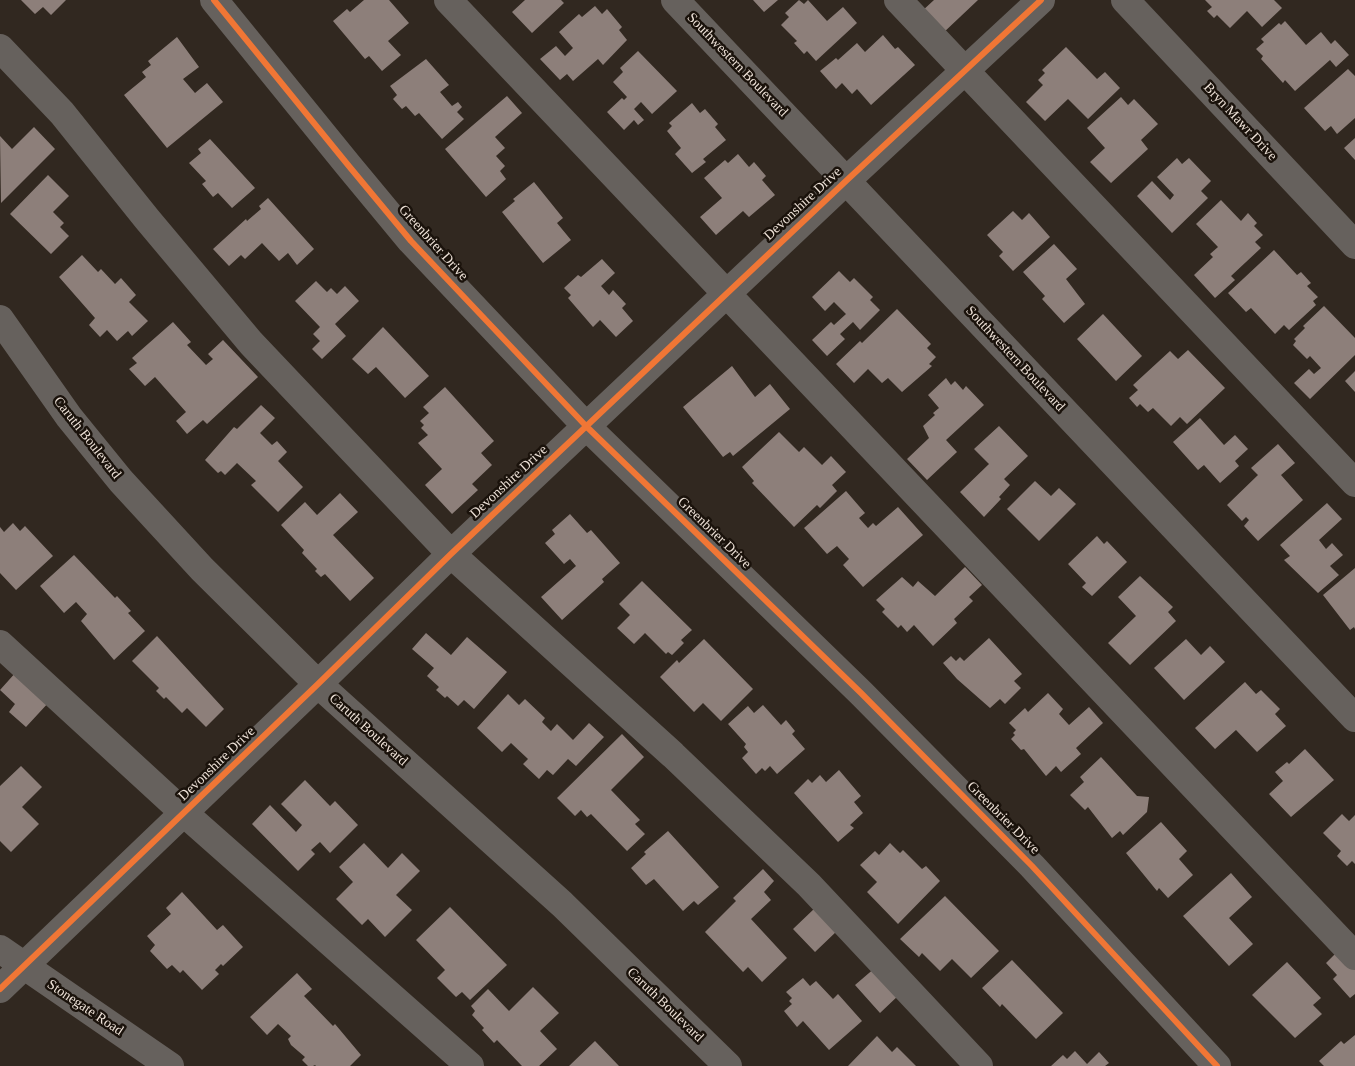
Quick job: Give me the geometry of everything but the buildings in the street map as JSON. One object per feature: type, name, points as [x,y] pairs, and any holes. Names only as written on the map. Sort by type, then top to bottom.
[{"type":"street","name":"Greenbrier Drive","points":[[214,0],[411,241],[586,426],[861,692],[1032,866],[1217,1066]]},
{"type":"street","points":[[448,0],[1355,956]]},
{"type":"street","name":"Southwestern Boulevard","points":[[675,0],[1355,718]]},
{"type":"street","points":[[898,0],[1355,483]]},
{"type":"street","name":"Devonshire Drive","points":[[0,989],[451,554],[847,180],[1041,0]]},
{"type":"street","name":"Bryn Mawr Drive","points":[[1125,0],[1355,245]]},
{"type":"street","points":[[0,48],[62,113],[147,219],[251,343],[451,554],[673,754],[809,885],[980,1066]]},
{"type":"street","name":"Caruth Boulevard","points":[[0,319],[68,417],[121,481],[202,569],[318,684],[562,904],[728,1066]]},
{"type":"street","points":[[0,644],[184,813],[470,1066]]},
{"type":"street","name":"Stonegate Road","points":[[0,949],[170,1066]]},
{"type":"cycle path","points":[[214,0],[411,241],[586,426],[861,693],[1032,866],[1217,1066]]},
{"type":"cycle path","points":[[0,989],[451,554],[847,180],[1041,0]]}]
